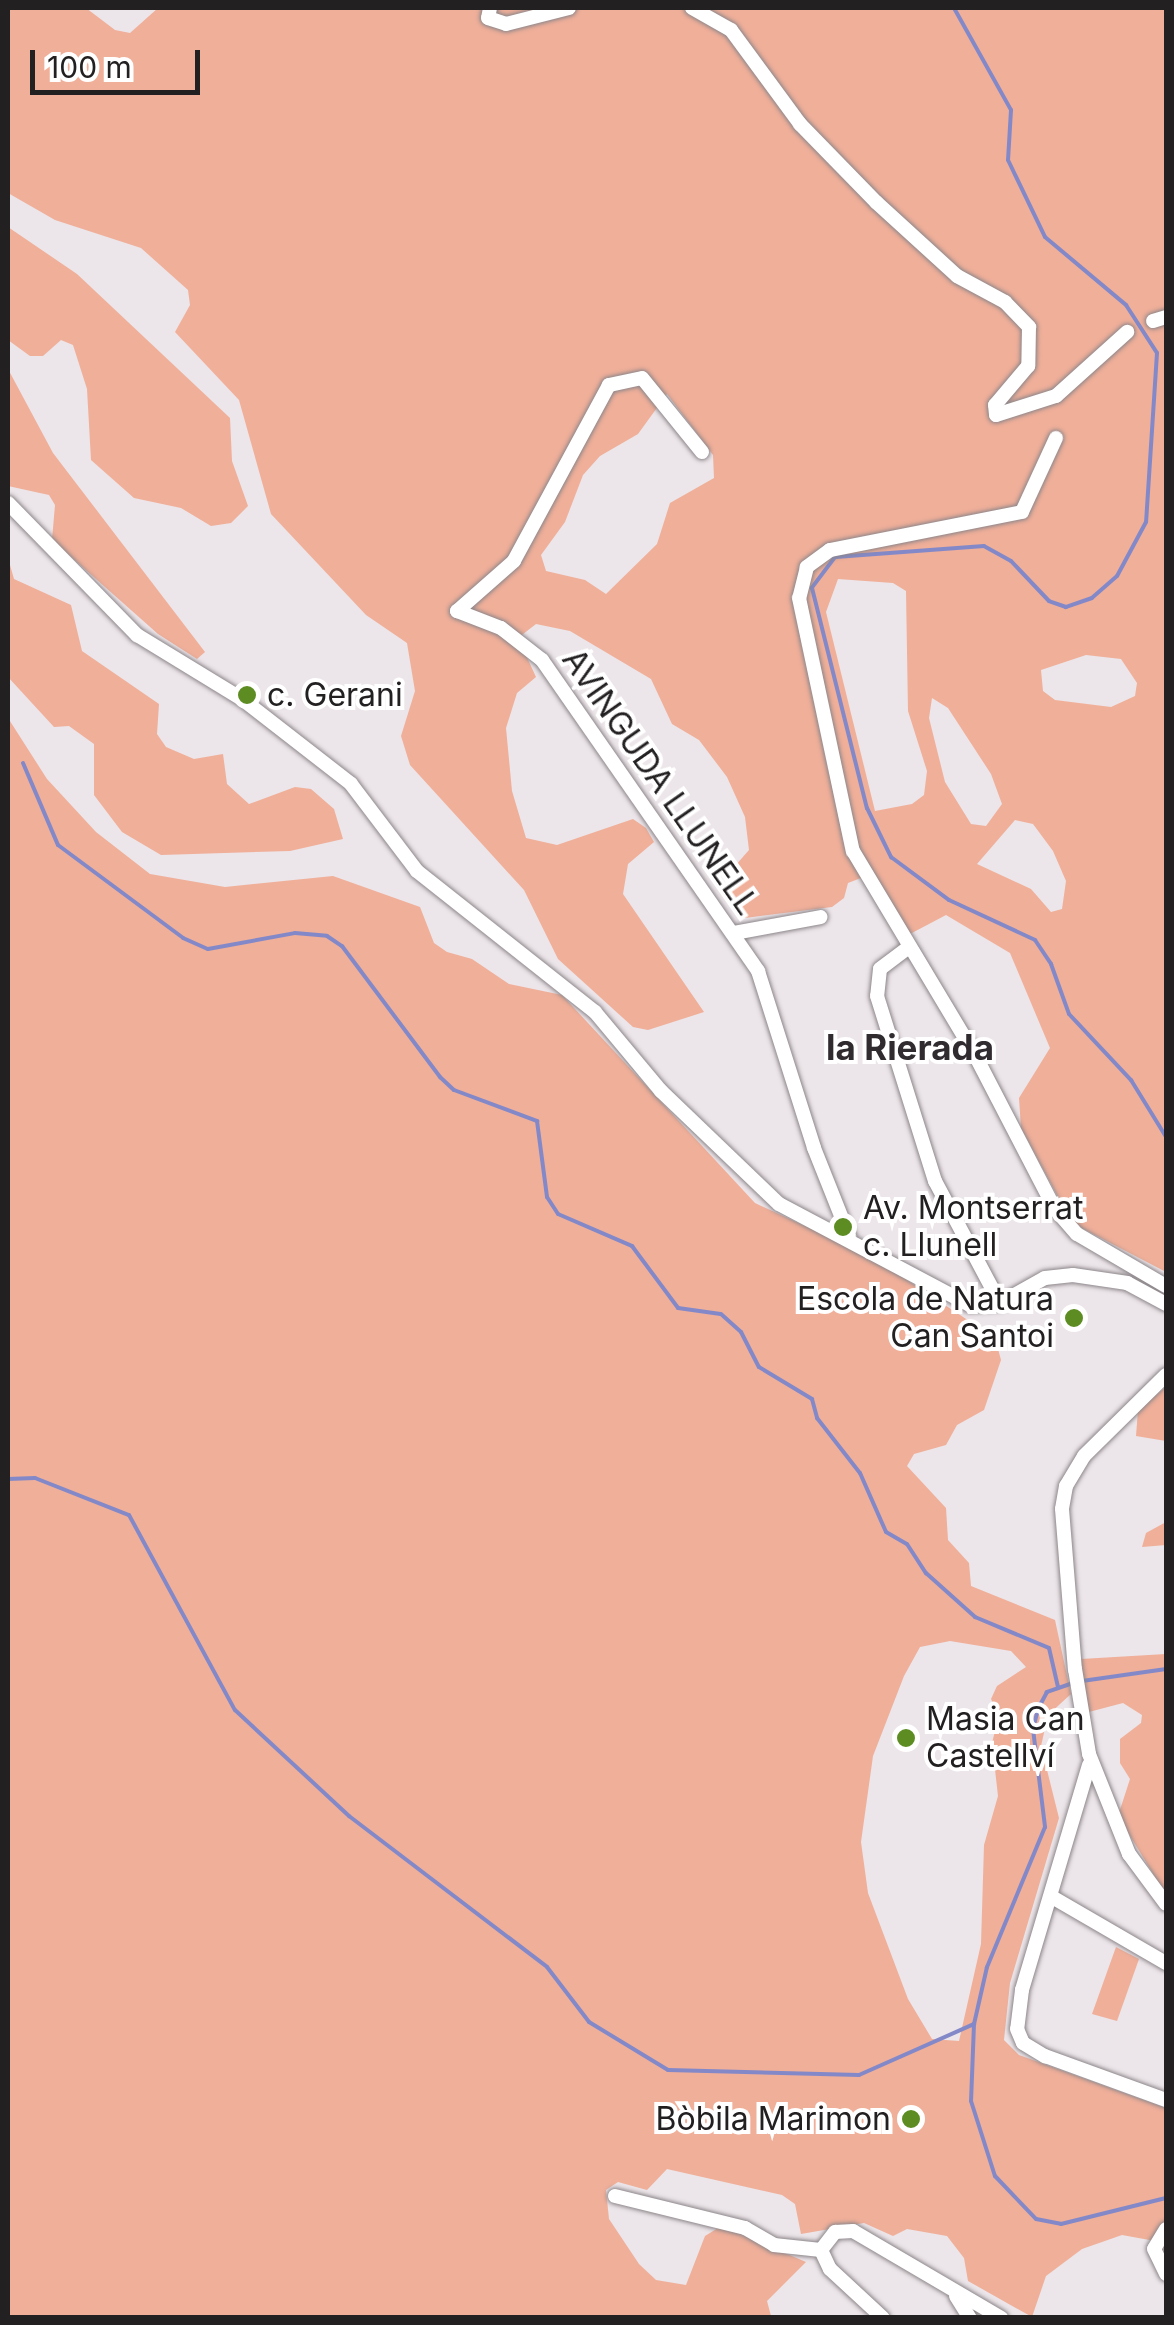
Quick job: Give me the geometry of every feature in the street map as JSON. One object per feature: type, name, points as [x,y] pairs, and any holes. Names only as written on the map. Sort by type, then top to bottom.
[{"type":"street","points":[[490,8],[488,18],[506,24],[569,8]]},
{"type":"street","points":[[692,8],[731,30],[800,124],[876,202],[957,276],[1005,302],[1029,327],[1028,366],[994,405],[996,415],[1056,396],[1128,332]]},
{"type":"street","name":"AVINGUDA LLUNELL","points":[[702,452],[642,378],[610,385],[584,420],[522,549],[457,611],[502,628],[542,660],[734,933],[770,994],[814,1148],[850,1236]]},
{"type":"street","points":[[1056,438],[1022,512],[830,550],[810,562],[801,580],[800,608],[850,842],[1058,1213],[1077,1234],[1130,1259],[1166,1286]]},
{"type":"street","points":[[8,504],[137,635],[242,700],[352,784],[417,871],[595,1012],[660,1092],[755,1186],[807,1220],[850,1236],[964,1302],[1000,1303],[1040,1280],[1072,1275],[1127,1283],[1166,1304]]},
{"type":"street","points":[[734,933],[822,917]]},
{"type":"street","points":[[909,947],[880,969],[877,996],[929,1166],[1000,1303]]},
{"type":"street","points":[[1166,1375],[1094,1445],[1066,1486],[1073,1648],[1089,1754],[1128,1854],[1166,1904]]},
{"type":"street","points":[[1089,1754],[1052,1897],[1022,1990],[1021,2041],[1166,2100]]},
{"type":"street","points":[[1078,1799],[1101,1791]]},
{"type":"street","points":[[1052,1897],[1166,1963]]},
{"type":"street","points":[[615,2196],[745,2228],[774,2244],[821,2250]]},
{"type":"street","points":[[1166,2229],[1154,2250],[1166,2274]]},
{"type":"street","points":[[821,2250],[834,2232],[853,2231],[1001,2318]]},
{"type":"street","points":[[821,2250],[830,2269],[884,2318]]},
{"type":"street","points":[[956,2295],[970,2318]]},
{"type":"shaded area","points":[[8,8],[86,8],[115,30],[130,33],[158,8],[1166,8],[1166,1272],[1072,1223],[1021,1128],[1019,1098],[1050,1048],[1010,953],[946,915],[910,934],[871,874],[848,883],[844,898],[832,907],[745,918],[727,891],[728,874],[749,850],[745,817],[727,777],[699,740],[672,724],[651,679],[570,631],[536,624],[518,638],[536,677],[517,693],[506,728],[512,791],[526,838],[557,845],[633,819],[646,828],[654,842],[628,864],[623,894],[704,1012],[648,1030],[633,1027],[558,959],[524,890],[410,765],[401,736],[415,691],[407,643],[366,615],[271,514],[239,400],[175,332],[190,305],[188,290],[141,248],[55,220],[8,193]],"holes":[[[667,394],[713,455],[714,478],[670,503],[657,544],[606,594],[585,580],[546,571],[541,555],[565,522],[583,475],[600,456],[638,434]],[[838,579],[893,583],[906,591],[908,711],[927,771],[924,795],[912,804],[875,811],[826,612]],[[1086,655],[1121,659],[1137,683],[1135,696],[1111,707],[1055,700],[1043,691],[1041,670]],[[932,698],[948,708],[991,774],[1002,804],[986,826],[971,824],[945,782],[929,718]],[[1015,820],[1033,824],[1053,851],[1066,881],[1062,909],[1051,912],[1031,889],[977,864]]]},
{"type":"shaded area","points":[[8,227],[77,274],[230,418],[232,461],[248,506],[231,523],[211,526],[181,508],[134,498],[91,460],[87,389],[73,345],[61,340],[43,356],[30,356],[8,340]]},
{"type":"shaded area","points":[[8,369],[53,453],[205,652],[197,659],[158,634],[52,540],[55,505],[49,495],[8,486]]},
{"type":"shaded area","points":[[8,558],[14,579],[71,605],[82,651],[159,704],[157,734],[166,747],[194,759],[223,754],[227,784],[249,804],[295,787],[311,789],[334,809],[343,839],[290,851],[161,855],[122,832],[94,795],[94,744],[69,726],[54,727],[8,677]]},
{"type":"shaded area","points":[[8,718],[47,779],[96,832],[150,874],[225,887],[333,876],[420,907],[434,943],[447,952],[472,959],[509,984],[562,995],[755,1203],[872,1257],[995,1338],[1001,1360],[984,1410],[957,1425],[946,1445],[914,1454],[907,1466],[946,1508],[948,1540],[969,1563],[971,1586],[1055,1620],[1071,1694],[1048,1715],[1041,1746],[1059,1818],[1010,1983],[1004,2040],[1019,2055],[1166,2108],[1166,2243],[1122,2235],[1082,2249],[1046,2276],[1032,2317],[968,2281],[964,2258],[947,2236],[907,2229],[893,2236],[864,2223],[801,2234],[795,2204],[782,2195],[667,2169],[647,2190],[618,2182],[606,2190],[609,2219],[639,2264],[656,2280],[686,2285],[705,2236],[718,2228],[733,2231],[806,2262],[767,2301],[771,2316],[792,2317],[8,2317]],"holes":[[[950,1641],[1011,1651],[1026,1667],[997,1686],[991,1699],[999,1715],[992,1743],[998,1796],[984,1845],[981,1944],[959,2041],[932,2039],[908,1999],[868,1893],[861,1842],[873,1756],[904,1676],[920,1647]]]},
{"type":"shaded area","points":[[1166,1387],[1166,1441],[1136,1436],[1138,1410]]},
{"type":"shaded area","points":[[1166,1522],[1166,1545],[1142,1547],[1146,1533]]},
{"type":"shaded area","points":[[1166,1654],[1166,1895],[1118,1816],[1130,1779],[1120,1763],[1120,1739],[1141,1723],[1142,1715],[1123,1703],[1085,1713],[1081,1659]]},
{"type":"shaded area","points":[[1116,1947],[1139,1959],[1117,2021],[1092,2014]]},
{"type":"waterway","points":[[954,8],[1011,110],[1008,160],[1045,237],[1126,305],[1157,353],[1146,522],[1117,576],[1092,598],[1066,607],[1049,601],[1011,561],[984,546],[835,557],[812,588],[867,808],[891,857],[949,900],[1035,940],[1051,964],[1069,1014],[1131,1080],[1166,1137]]},
{"type":"waterway","points":[[23,763],[58,845],[183,938],[208,949],[295,933],[327,936],[342,946],[440,1077],[454,1090],[537,1121],[547,1197],[558,1214],[632,1246],[678,1308],[721,1314],[741,1332],[759,1367],[812,1399],[817,1418],[860,1473],[886,1532],[907,1544],[926,1573],[975,1617],[1049,1648],[1058,1687]]},
{"type":"waterway","points":[[8,1479],[35,1478],[129,1515],[235,1710],[349,1816],[547,1967],[589,2022],[668,2070],[859,2075],[974,2024]]},
{"type":"waterway","points":[[1082,1681],[1166,1669]]},
{"type":"waterway","points":[[1073,1683],[1047,1692],[1033,1729],[1045,1827],[987,1967],[974,2024],[971,2101],[995,2176],[1036,2219],[1061,2224],[1166,2198]]},
{"type":"place","name":"c. Gerani","points":[[247,695]]},
{"type":"place","name":"Av. Montserrat c. Llunell","points":[[843,1227]]},
{"type":"place","name":"Escola de Natura Can Santoi","points":[[1074,1318]]},
{"type":"place","name":"Masia Can Castellví","points":[[906,1738]]},
{"type":"place","name":"Bòbila Marimon","points":[[911,2119]]},
{"type":"district","name":"la Rierada","points":[[910,1047]]}]
